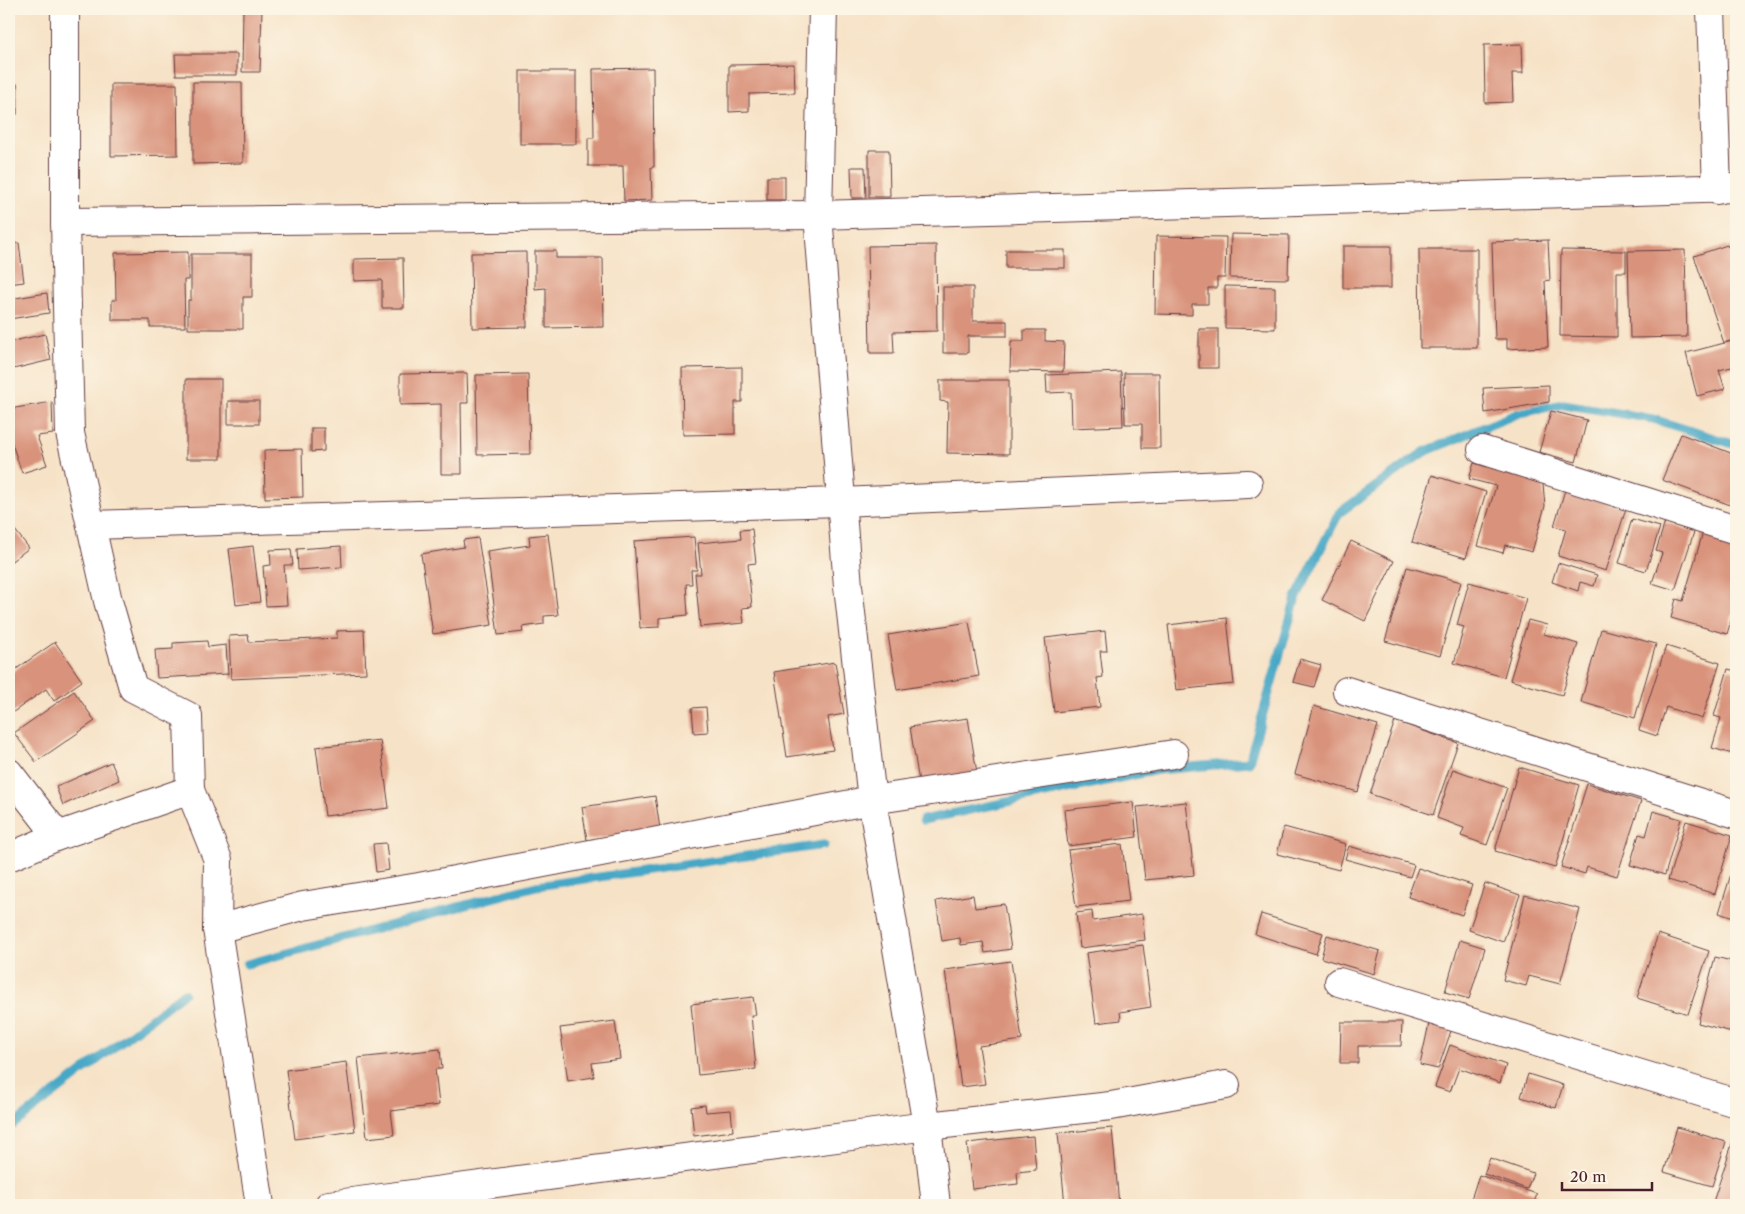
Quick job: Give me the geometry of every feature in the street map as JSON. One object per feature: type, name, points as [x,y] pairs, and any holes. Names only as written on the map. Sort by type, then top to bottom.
[{"type":"street","points":[[65,9],[65,222],[70,433],[108,601],[133,688],[188,716],[190,790],[218,860],[217,929],[260,1205]]},
{"type":"street","points":[[823,9],[818,215],[848,586],[872,800],[927,1126],[936,1205]]},
{"type":"street","points":[[65,222],[818,215],[1726,189],[1710,9]]},
{"type":"street","points":[[1482,450],[1736,530]]},
{"type":"street","points":[[91,525],[841,502],[1248,484]]},
{"type":"street","points":[[1347,691],[1736,814]]},
{"type":"street","points":[[217,929],[303,906],[419,887],[872,800],[1174,754]]},
{"type":"street","points":[[9,772],[58,836]]},
{"type":"street","points":[[9,857],[58,836],[190,790]]},
{"type":"street","points":[[1339,982],[1736,1103]]},
{"type":"street","points":[[329,1205],[927,1126],[1111,1106],[1226,1085]]},
{"type":"building","points":[[243,9],[262,9],[260,72],[242,72]]},
{"type":"building","points":[[876,9],[930,9],[930,10],[876,13]]},
{"type":"building","points":[[1522,44],[1523,73],[1512,73],[1513,102],[1485,103],[1484,45]]},
{"type":"building","points":[[175,54],[237,54],[237,75],[176,75]]},
{"type":"building","points":[[794,64],[795,93],[749,94],[749,111],[729,112],[729,65]]},
{"type":"building","points":[[653,68],[654,167],[651,167],[652,200],[624,201],[623,166],[588,166],[588,138],[594,138],[593,69]]},
{"type":"building","points":[[520,71],[576,71],[576,144],[520,144]]},
{"type":"building","points":[[193,82],[242,82],[243,163],[193,164]]},
{"type":"building","points":[[9,84],[17,84],[17,114],[9,114]]},
{"type":"building","points":[[111,84],[177,84],[178,155],[111,156]]},
{"type":"building","points":[[869,150],[889,150],[890,197],[869,197]]},
{"type":"building","points":[[851,167],[865,167],[866,198],[852,198]]},
{"type":"building","points":[[767,177],[785,177],[785,200],[767,200]]},
{"type":"building","points":[[1231,234],[1289,235],[1288,279],[1230,278]]},
{"type":"building","points":[[1156,236],[1226,237],[1225,278],[1217,278],[1217,288],[1208,288],[1208,304],[1192,304],[1192,315],[1155,314]]},
{"type":"building","points":[[1548,240],[1550,280],[1545,281],[1548,347],[1507,349],[1507,339],[1495,339],[1492,242]]},
{"type":"building","points":[[19,243],[24,282],[9,284],[9,244]]},
{"type":"building","points":[[936,245],[937,331],[893,332],[894,353],[870,353],[868,246]]},
{"type":"building","points":[[1727,245],[1728,247],[1736,245],[1736,339],[1724,343],[1694,256]]},
{"type":"building","points":[[1343,246],[1391,246],[1391,288],[1343,288]]},
{"type":"building","points":[[1419,249],[1477,249],[1477,348],[1420,348]]},
{"type":"building","points":[[1006,250],[1065,250],[1065,268],[1006,268]]},
{"type":"building","points":[[1561,250],[1626,251],[1626,272],[1617,272],[1617,337],[1560,336]]},
{"type":"building","points":[[1685,250],[1687,337],[1630,338],[1628,251]]},
{"type":"building","points":[[535,251],[556,251],[556,258],[603,258],[604,327],[546,328],[546,288],[535,289]]},
{"type":"building","points":[[188,252],[188,280],[184,280],[185,327],[150,327],[150,320],[112,320],[112,300],[116,300],[115,253]]},
{"type":"building","points":[[526,252],[527,327],[472,328],[471,253]]},
{"type":"building","points":[[191,254],[252,254],[252,297],[243,297],[243,329],[188,329],[188,300],[191,300]]},
{"type":"building","points":[[403,258],[404,308],[382,308],[382,280],[354,281],[354,259]]},
{"type":"building","points":[[1225,286],[1275,287],[1275,329],[1225,328]]},
{"type":"building","points":[[943,287],[973,287],[973,321],[1007,321],[1007,336],[968,336],[968,353],[943,353]]},
{"type":"building","points":[[47,293],[49,313],[9,319],[9,299]]},
{"type":"building","points":[[1199,329],[1218,329],[1218,368],[1199,368]]},
{"type":"building","points":[[1024,330],[1045,330],[1045,341],[1064,342],[1063,372],[1010,371],[1011,341],[1024,341]]},
{"type":"building","points":[[45,334],[51,360],[9,370],[9,342]]},
{"type":"building","points":[[1736,340],[1736,366],[1719,370],[1725,389],[1697,396],[1686,353]]},
{"type":"building","points":[[742,367],[742,402],[735,402],[735,434],[683,435],[682,368]]},
{"type":"building","points":[[1121,372],[1123,426],[1072,428],[1071,392],[1047,393],[1046,375]]},
{"type":"building","points":[[467,373],[468,403],[461,403],[462,474],[441,474],[441,404],[400,405],[400,374]]},
{"type":"building","points":[[1124,373],[1159,373],[1160,448],[1142,448],[1142,424],[1125,424]]},
{"type":"building","points":[[528,374],[530,454],[477,455],[476,375]]},
{"type":"building","points":[[186,379],[221,379],[221,459],[186,459]]},
{"type":"building","points":[[940,380],[1009,380],[1009,454],[947,453],[948,402],[940,401]]},
{"type":"building","points":[[1549,385],[1549,402],[1485,413],[1483,388]]},
{"type":"building","points":[[228,401],[259,401],[259,424],[228,424]]},
{"type":"building","points":[[52,402],[53,434],[37,436],[47,465],[22,473],[9,435],[9,409]]},
{"type":"building","points":[[1551,411],[1587,420],[1576,462],[1539,452]]},
{"type":"building","points":[[311,428],[324,428],[324,451],[311,452]]},
{"type":"building","points":[[1681,434],[1736,455],[1736,498],[1733,506],[1662,480]]},
{"type":"building","points":[[302,449],[303,497],[265,498],[264,450]]},
{"type":"building","points":[[1474,463],[1543,484],[1545,506],[1532,552],[1505,545],[1503,553],[1478,546],[1496,486],[1469,479]]},
{"type":"building","points":[[1432,475],[1486,492],[1466,558],[1412,542]]},
{"type":"building","points":[[1565,490],[1626,509],[1606,571],[1558,556],[1566,529],[1554,526]]},
{"type":"building","points":[[1632,519],[1660,527],[1646,571],[1619,563]]},
{"type":"building","points":[[1665,522],[1694,532],[1675,590],[1652,583],[1662,553],[1656,551]]},
{"type":"building","points":[[11,525],[29,548],[9,563],[9,526]]},
{"type":"building","points":[[752,529],[756,563],[748,564],[752,607],[742,608],[744,623],[700,627],[695,574],[701,574],[698,543],[741,539],[740,530]]},
{"type":"building","points":[[1703,532],[1736,542],[1736,604],[1727,634],[1671,618],[1676,599],[1683,601]]},
{"type":"building","points":[[548,534],[558,615],[544,616],[544,624],[522,627],[523,632],[498,635],[487,551],[530,545],[529,536]]},
{"type":"building","points":[[694,537],[697,570],[691,570],[692,584],[686,584],[688,615],[659,618],[659,627],[640,628],[634,541]]},
{"type":"building","points":[[478,538],[492,625],[433,634],[421,554],[464,547],[463,540]]},
{"type":"building","points":[[1351,541],[1394,561],[1365,621],[1322,600]]},
{"type":"building","points":[[253,546],[260,602],[236,605],[229,549]]},
{"type":"building","points":[[341,546],[342,567],[298,570],[297,549]]},
{"type":"building","points":[[291,549],[293,565],[284,565],[287,605],[266,606],[263,566],[271,565],[270,550]]},
{"type":"building","points":[[1558,563],[1597,575],[1594,586],[1580,582],[1578,591],[1552,582]]},
{"type":"building","points":[[1407,567],[1461,582],[1440,656],[1385,641]]},
{"type":"building","points":[[1469,582],[1526,598],[1504,677],[1454,663],[1464,627],[1457,625]]},
{"type":"building","points":[[1227,618],[1234,684],[1176,690],[1168,625]]},
{"type":"building","points":[[1528,620],[1547,625],[1544,634],[1578,644],[1562,695],[1510,680]]},
{"type":"building","points":[[969,622],[979,676],[897,690],[888,635]]},
{"type":"building","points":[[1601,629],[1656,644],[1635,718],[1581,702]]},
{"type":"building","points":[[364,630],[366,673],[231,679],[229,636],[248,635],[249,642],[337,638],[337,631]]},
{"type":"building","points":[[1105,631],[1107,651],[1100,651],[1103,677],[1097,678],[1100,707],[1054,712],[1045,638]]},
{"type":"building","points":[[207,641],[208,647],[226,645],[228,674],[157,678],[155,650],[173,649],[173,643]]},
{"type":"building","points":[[55,642],[82,681],[54,701],[46,689],[9,715],[9,674]]},
{"type":"building","points":[[1666,646],[1720,663],[1702,719],[1666,707],[1657,736],[1639,730]]},
{"type":"building","points":[[1300,659],[1321,665],[1314,687],[1293,682]]},
{"type":"building","points":[[835,662],[844,714],[828,717],[833,750],[787,757],[774,672]]},
{"type":"building","points":[[1728,669],[1736,671],[1736,755],[1712,748],[1721,718],[1714,716]]},
{"type":"building","points":[[74,691],[95,721],[36,762],[14,733]]},
{"type":"building","points":[[1314,706],[1378,725],[1358,792],[1295,774]]},
{"type":"building","points":[[706,707],[708,732],[694,733],[692,708]]},
{"type":"building","points":[[968,718],[977,773],[919,782],[910,727]]},
{"type":"building","points":[[1395,721],[1458,743],[1433,815],[1370,794]]},
{"type":"building","points":[[380,740],[389,808],[325,816],[316,747]]},
{"type":"building","points":[[111,762],[119,780],[63,805],[56,787]]},
{"type":"building","points":[[1519,767],[1579,785],[1555,868],[1495,851]]},
{"type":"building","points":[[1453,769],[1507,788],[1487,845],[1461,836],[1464,828],[1437,818]]},
{"type":"building","points":[[1587,784],[1641,801],[1617,876],[1587,867],[1585,874],[1561,867]]},
{"type":"building","points":[[655,796],[660,829],[587,840],[582,807]]},
{"type":"building","points":[[1133,802],[1137,837],[1068,846],[1064,810]]},
{"type":"building","points":[[1186,802],[1194,875],[1145,880],[1137,807]]},
{"type":"building","points":[[1653,811],[1681,819],[1665,875],[1630,865],[1639,834],[1646,836]]},
{"type":"building","points":[[1686,821],[1732,835],[1715,894],[1668,880]]},
{"type":"building","points":[[1284,827],[1346,844],[1339,870],[1277,854]]},
{"type":"building","points":[[386,843],[389,870],[376,872],[373,844]]},
{"type":"building","points":[[1122,844],[1129,901],[1076,907],[1068,850]]},
{"type":"building","points":[[1349,846],[1414,865],[1410,877],[1345,859]]},
{"type":"building","points":[[1736,858],[1736,919],[1719,913]]},
{"type":"building","points":[[1418,868],[1472,885],[1462,915],[1408,897]]},
{"type":"building","points":[[1485,883],[1520,895],[1503,942],[1469,930]]},
{"type":"building","points":[[973,895],[975,908],[1004,904],[1011,949],[985,953],[983,942],[961,945],[960,938],[942,941],[936,901]]},
{"type":"building","points":[[1525,895],[1580,909],[1560,984],[1529,976],[1526,986],[1503,980]]},
{"type":"building","points":[[1092,911],[1093,921],[1142,914],[1145,940],[1080,948],[1076,913]]},
{"type":"building","points":[[1261,914],[1323,933],[1316,954],[1255,934]]},
{"type":"building","points":[[1658,934],[1709,951],[1688,1014],[1637,998]]},
{"type":"building","points":[[1327,935],[1380,951],[1374,974],[1321,958]]},
{"type":"building","points":[[1460,940],[1485,948],[1469,999],[1445,992]]},
{"type":"building","points":[[1143,945],[1151,1007],[1120,1012],[1121,1020],[1096,1023],[1086,953]]},
{"type":"building","points":[[1715,957],[1736,962],[1736,1033],[1698,1023]]},
{"type":"building","points":[[1011,961],[1022,1040],[979,1046],[985,1084],[961,1087],[945,970]]},
{"type":"building","points":[[753,997],[756,1015],[751,1015],[756,1069],[698,1075],[691,1004]]},
{"type":"building","points":[[1430,1019],[1453,1025],[1438,1069],[1420,1065]]},
{"type":"building","points":[[615,1021],[620,1059],[592,1063],[594,1077],[568,1081],[560,1028]]},
{"type":"building","points":[[1341,1022],[1402,1022],[1401,1046],[1358,1046],[1358,1063],[1340,1063]]},
{"type":"building","points":[[1450,1045],[1506,1065],[1500,1083],[1459,1068],[1450,1092],[1435,1087]]},
{"type":"building","points":[[440,1049],[442,1069],[435,1069],[439,1105],[391,1111],[394,1135],[367,1138],[358,1058]]},
{"type":"building","points":[[346,1062],[355,1131],[295,1139],[286,1070]]},
{"type":"building","points":[[1528,1074],[1563,1085],[1556,1108],[1521,1097]]},
{"type":"building","points":[[705,1105],[706,1112],[731,1110],[733,1131],[694,1136],[691,1107]]},
{"type":"building","points":[[1677,1127],[1726,1142],[1712,1186],[1664,1172]]},
{"type":"building","points":[[1112,1128],[1119,1205],[1065,1205],[1058,1133]]},
{"type":"building","points":[[1736,1132],[1736,1205],[1712,1205]]},
{"type":"building","points":[[1033,1136],[1036,1170],[1017,1172],[1018,1184],[972,1189],[967,1143]]},
{"type":"building","points":[[1490,1158],[1533,1173],[1527,1189],[1484,1174]]},
{"type":"building","points":[[1479,1175],[1537,1194],[1533,1205],[1469,1205]]},
{"type":"waterway","points":[[923,820],[1157,770],[1249,762],[1296,598],[1339,513],[1424,452],[1519,413],[1564,404],[1653,419],[1736,445]]},
{"type":"waterway","points":[[247,964],[536,886],[824,845]]},
{"type":"waterway","points":[[9,1128],[184,993]]}]
